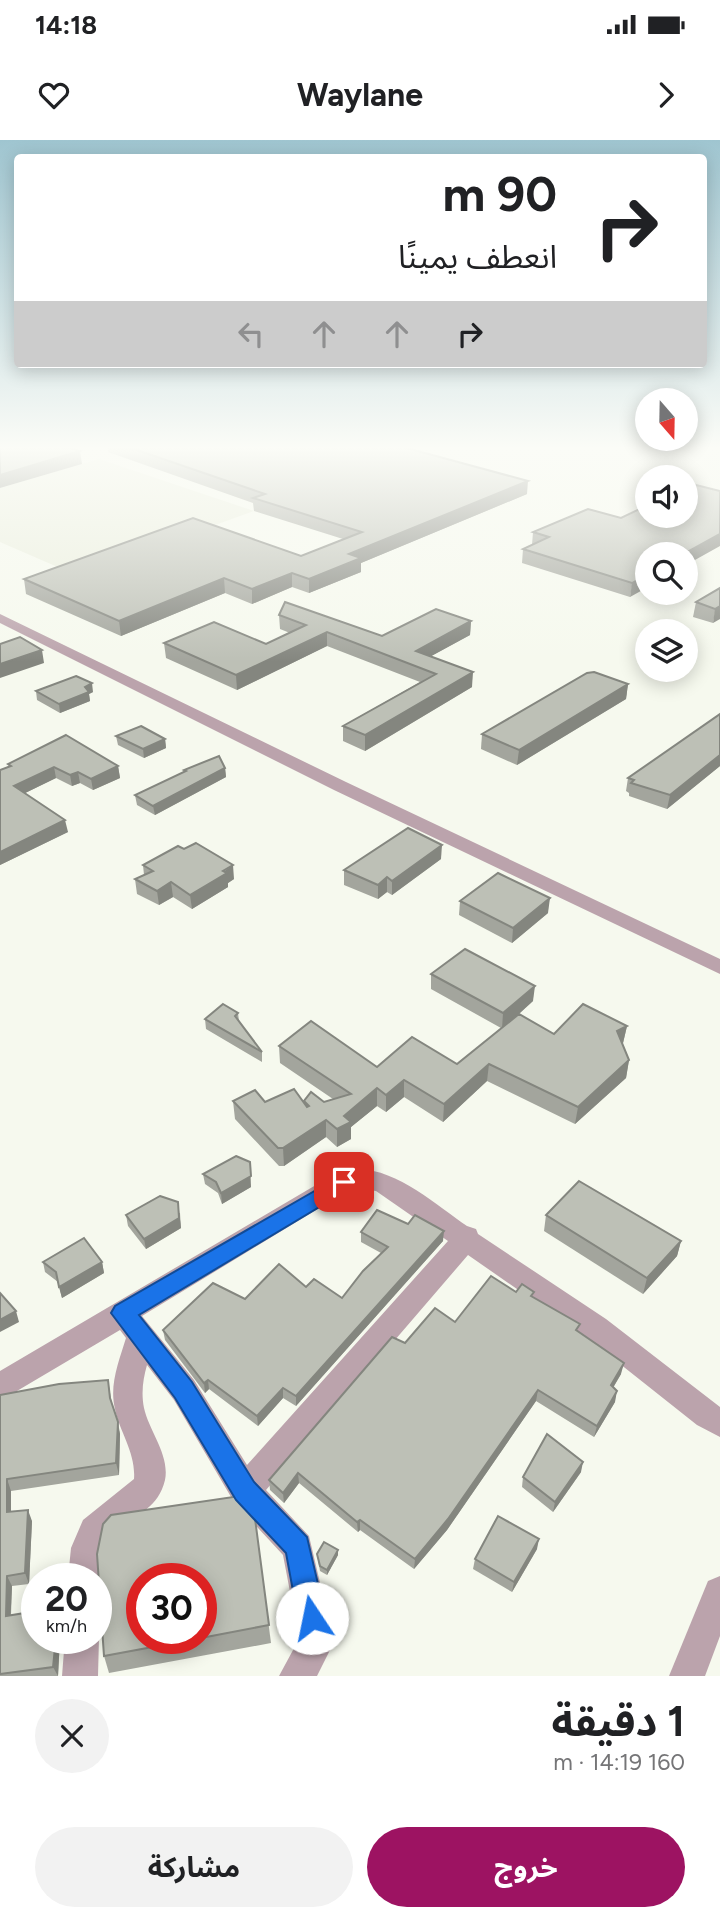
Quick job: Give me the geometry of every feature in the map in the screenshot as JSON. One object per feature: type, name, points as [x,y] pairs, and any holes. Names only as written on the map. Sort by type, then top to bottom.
[{"type":"street","points":[[0,618],[340,786],[720,967]]},
{"type":"street","points":[[0,1387],[330,1189],[358,1178],[370,1178],[385,1184],[467,1237],[596,1328],[720,1423]]},
{"type":"street","points":[[245,1491],[467,1237]]},
{"type":"street","points":[[123,1313],[140,1338],[184,1390],[245,1491],[298,1547],[317,1642],[297,1676]]},
{"type":"street","points":[[86,1563],[88,1544],[95,1529],[141,1496],[149,1482],[149,1465],[129,1406],[129,1384],[140,1338]]},
{"type":"street","points":[[687,1676],[720,1593]]},
{"type":"street","points":[[80,1676],[81,1654]]},
{"type":"shaded area","points":[[0,519],[233,519],[76,575],[0,542]]},
{"type":"building","points":[[191,519],[301,556],[362,532],[319,519],[436,519],[349,554],[361,558],[309,579],[292,573],[252,589],[224,578],[119,621],[24,579]]},
{"type":"building","points":[[565,519],[635,519],[635,528],[698,528],[698,519],[720,519],[720,534],[698,546],[698,542],[635,542],[635,581],[632,583],[523,549],[549,537],[533,532]]},
{"type":"building","points":[[720,588],[720,606],[715,609],[698,601]]},
{"type":"building","points":[[285,602],[382,636],[436,609],[471,621],[416,651],[473,672],[365,735],[343,726],[436,674],[327,632],[236,675],[164,643],[214,622],[266,644],[306,625],[279,615]]},
{"type":"building","points":[[20,637],[42,650],[0,664],[0,644]]},
{"type":"building","points":[[594,672],[628,684],[519,750],[482,734],[587,673]]},
{"type":"building","points":[[76,676],[92,683],[85,687],[89,692],[59,704],[36,691]]},
{"type":"building","points":[[720,714],[720,755],[670,795],[631,783],[634,780],[628,778]]},
{"type":"building","points":[[141,726],[165,739],[143,749],[116,736]]},
{"type":"building","points":[[66,735],[118,766],[91,779],[78,772],[70,775],[54,767],[14,786],[65,820],[0,852],[0,770]]},
{"type":"building","points":[[219,756],[225,768],[153,806],[135,795],[186,771],[184,770]]},
{"type":"building","points":[[408,828],[442,845],[392,881],[387,877],[378,885],[344,870]]},
{"type":"building","points":[[196,843],[233,865],[223,871],[227,873],[190,895],[171,882],[157,891],[135,879],[153,871],[143,865],[178,846],[184,849]]},
{"type":"building","points":[[498,873],[550,898],[513,928],[460,901]]},
{"type":"building","points":[[465,949],[535,986],[503,1013],[431,974]]},
{"type":"building","points":[[223,1004],[238,1013],[235,1016],[262,1052],[205,1019]]},
{"type":"building","points":[[583,1004],[627,1026],[617,1031],[629,1060],[578,1107],[489,1064],[444,1104],[404,1080],[386,1095],[377,1088],[344,1116],[351,1122],[337,1129],[326,1120],[283,1148],[278,1148],[233,1101],[255,1090],[265,1102],[294,1089],[307,1107],[309,1106],[304,1101],[311,1092],[324,1102],[351,1094],[279,1046],[311,1021],[377,1067],[412,1037],[457,1064],[519,1014],[554,1034]]},
{"type":"building","points":[[236,1156],[250,1162],[251,1176],[221,1193],[216,1182],[203,1174]]},
{"type":"building","points":[[579,1181],[681,1241],[647,1278],[546,1215]]},
{"type":"building","points":[[160,1196],[178,1202],[179,1218],[144,1239],[126,1215]]},
{"type":"building","points":[[377,1210],[408,1224],[415,1215],[444,1231],[296,1396],[283,1388],[257,1416],[208,1380],[204,1383],[163,1330],[213,1283],[245,1299],[279,1264],[306,1287],[314,1279],[342,1298],[363,1271],[388,1247],[361,1232]]},
{"type":"building","points":[[84,1238],[102,1262],[59,1287],[56,1272],[43,1262]]},
{"type":"building","points":[[491,1276],[516,1292],[522,1284],[534,1292],[531,1296],[580,1324],[576,1330],[624,1363],[611,1385],[617,1391],[597,1426],[538,1390],[448,1519],[415,1559],[360,1520],[357,1522],[298,1473],[283,1493],[269,1480],[392,1337],[405,1343],[435,1308],[455,1322]]},
{"type":"building","points":[[0,1293],[16,1311],[0,1320]]},
{"type":"building","points":[[108,1380],[110,1398],[118,1422],[116,1463],[7,1479],[7,1512],[28,1510],[25,1563],[21,1563],[21,1574],[7,1576],[6,1616],[21,1614],[21,1654],[54,1654],[53,1667],[0,1674],[0,1395],[59,1384]]},
{"type":"building","points":[[547,1434],[583,1462],[555,1502],[523,1477]]},
{"type":"building","points":[[240,1496],[254,1511],[269,1625],[217,1635],[217,1563],[126,1563],[126,1652],[104,1656],[112,1654],[112,1563],[98,1563],[103,1524],[111,1515]]},
{"type":"building","points":[[498,1516],[539,1539],[514,1582],[475,1559]]},
{"type":"building","points":[[324,1542],[338,1550],[327,1570],[320,1566],[317,1554]]},
{"type":"route","points":[[312,1618],[298,1547],[245,1491],[184,1390],[140,1338],[123,1313],[344,1182]]}]
